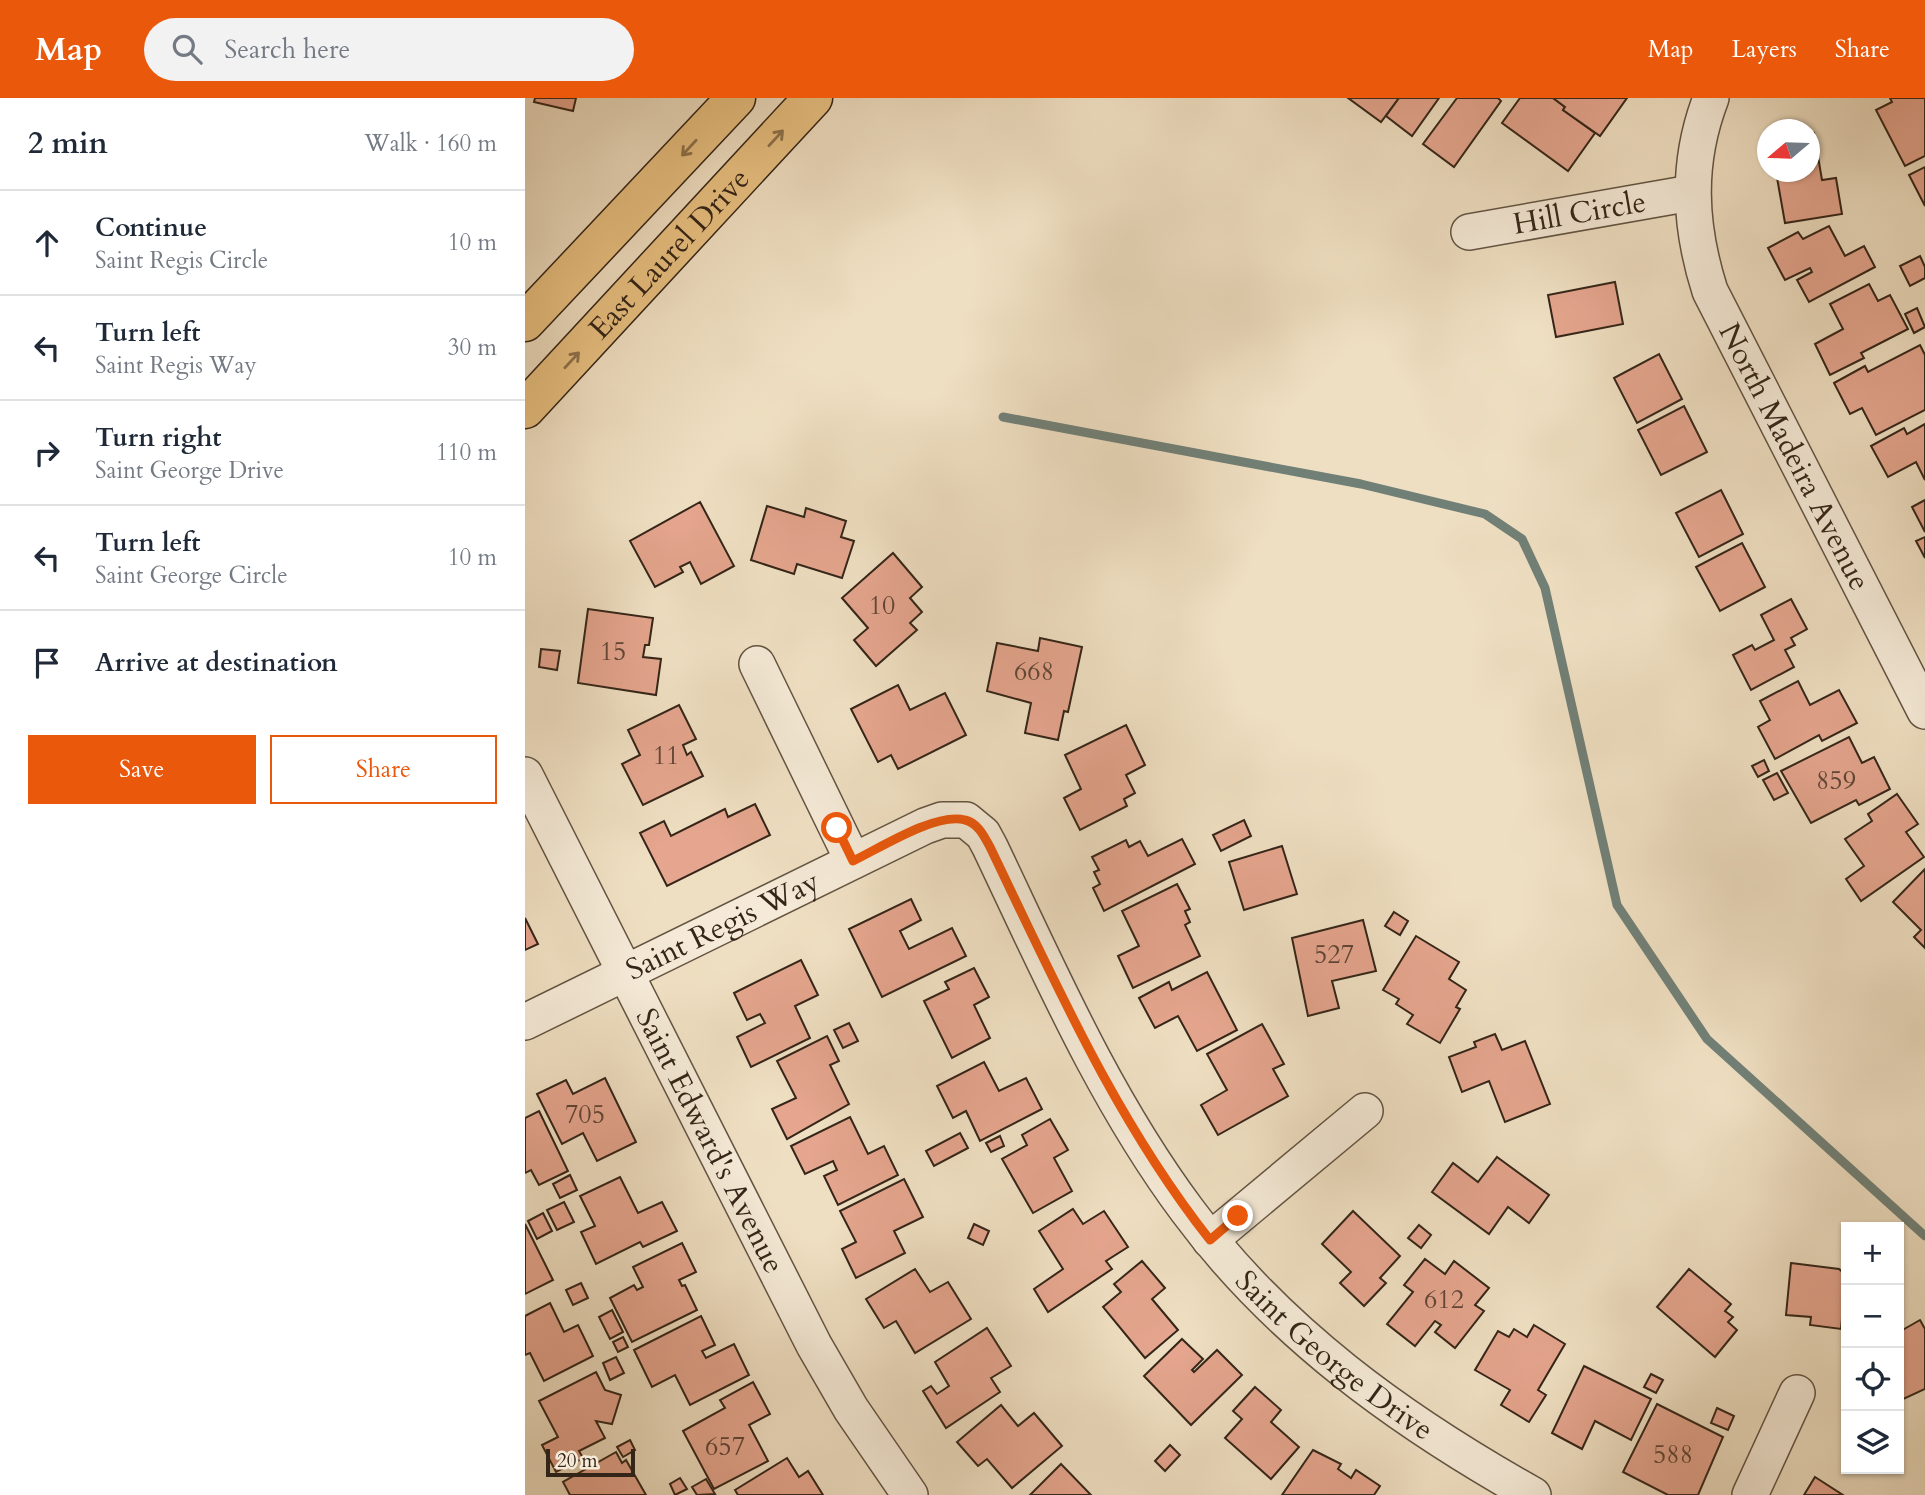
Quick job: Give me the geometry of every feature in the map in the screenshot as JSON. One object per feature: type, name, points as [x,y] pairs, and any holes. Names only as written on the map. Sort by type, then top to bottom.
[{"type":"main road","name":"East Laurel Drive","points":[[525,322],[736,98]]},
{"type":"main road","name":"East Laurel Drive","points":[[525,409],[813,98]]},
{"type":"street","name":"North Madeira Avenue","points":[[1711,98],[1697,145],[1691,193],[1702,264],[1725,324],[1925,711]]},
{"type":"street","name":"Hill Circle","points":[[1469,232],[1691,193]]},
{"type":"street","points":[[757,664],[853,861]]},
{"type":"street","name":"Saint Edward's Avenue","points":[[525,775],[814,1345],[851,1409],[910,1495]]},
{"type":"street","name":"Saint Regis Way","points":[[525,1022],[925,826],[956,819],[975,825],[990,847]]},
{"type":"street","name":"Saint George Drive","points":[[990,847],[1105,1079],[1158,1169],[1210,1240],[1293,1327],[1386,1405],[1455,1450],[1533,1495]]},
{"type":"street","points":[[1210,1240],[1365,1111]]},
{"type":"street","points":[[1750,1495],[1797,1392]]},
{"type":"building","points":[[535,98],[576,98],[573,111],[534,102]]},
{"type":"building","points":[[1348,98],[1399,98],[1381,122]]},
{"type":"building","points":[[1399,98],[1439,98],[1412,136],[1386,116]]},
{"type":"building","points":[[1457,98],[1498,98],[1501,101],[1454,167],[1423,144]]},
{"type":"building","points":[[1520,98],[1553,98],[1565,107],[1563,110],[1595,133],[1568,171],[1502,123]]},
{"type":"building","points":[[1553,98],[1627,98],[1600,136],[1563,110],[1565,107]]},
{"type":"building","points":[[1890,98],[1925,98],[1925,156],[1905,166],[1876,110],[1892,102]]},
{"type":"building","points":[[1925,167],[1925,206],[1909,175]]},
{"type":"building","points":[[1820,168],[1822,180],[1836,178],[1842,214],[1785,223],[1778,182],[1820,182]]},
{"type":"building","points":[[1829,226],[1845,256],[1864,246],[1875,267],[1809,302],[1797,280],[1812,272],[1810,268],[1785,280],[1768,248],[1798,232],[1803,239]]},
{"type":"building","points":[[1920,256],[1925,267],[1925,278],[1910,286],[1900,266]]},
{"type":"building","points":[[1615,282],[1623,324],[1556,337],[1548,295]]},
{"type":"building","points":[[1869,284],[1878,301],[1890,295],[1908,329],[1861,353],[1864,358],[1830,375],[1815,344],[1843,329],[1830,304]]},
{"type":"building","points":[[1917,308],[1925,327],[1914,333],[1905,314]]},
{"type":"building","points":[[1920,345],[1925,355],[1925,410],[1876,435],[1862,408],[1850,414],[1834,383],[1865,366],[1868,372]]},
{"type":"building","points":[[1659,354],[1682,399],[1637,423],[1614,378]]},
{"type":"building","points":[[1684,406],[1707,452],[1661,475],[1638,430]]},
{"type":"building","points":[[1925,424],[1925,480],[1916,462],[1888,477],[1871,446],[1904,428],[1907,434]]},
{"type":"building","points":[[1721,490],[1743,534],[1699,557],[1676,513]]},
{"type":"building","points":[[1925,500],[1925,532],[1912,507]]},
{"type":"building","points":[[700,502],[734,566],[701,584],[690,562],[680,567],[683,572],[655,587],[630,541]]},
{"type":"building","points":[[767,506],[804,517],[806,508],[846,521],[841,537],[854,541],[842,578],[797,564],[794,574],[751,560]]},
{"type":"building","points":[[1925,537],[1925,558],[1916,541]]},
{"type":"building","points":[[1742,543],[1765,587],[1720,611],[1696,567]]},
{"type":"building","points":[[893,553],[922,587],[910,598],[922,612],[910,623],[917,630],[876,666],[854,640],[868,628],[842,598]]},
{"type":"building","points":[[1791,599],[1807,629],[1791,638],[1795,645],[1785,650],[1794,667],[1751,690],[1733,655],[1752,645],[1755,650],[1774,640],[1761,615]]},
{"type":"building","points":[[588,609],[653,618],[649,645],[645,645],[643,657],[661,659],[656,695],[578,683]]},
{"type":"building","points":[[1040,638],[1082,647],[1068,712],[1064,711],[1058,740],[1025,733],[1031,703],[987,691],[997,643],[1038,651]]},
{"type":"building","points":[[541,649],[560,651],[557,670],[539,667]]},
{"type":"building","points":[[1798,681],[1810,705],[1839,690],[1857,723],[1822,741],[1819,735],[1775,759],[1758,727],[1770,720],[1760,701]]},
{"type":"building","points":[[898,685],[910,710],[945,693],[966,735],[898,769],[891,755],[878,762],[851,709]]},
{"type":"building","points":[[679,705],[696,739],[683,745],[687,755],[691,752],[703,776],[643,805],[622,764],[640,755],[628,730]]},
{"type":"building","points":[[1126,725],[1145,765],[1126,775],[1135,793],[1124,799],[1127,806],[1080,830],[1064,798],[1081,789],[1065,755]]},
{"type":"building","points":[[1849,737],[1862,763],[1874,757],[1890,789],[1859,805],[1856,800],[1811,823],[1781,771]]},
{"type":"building","points":[[1764,760],[1769,771],[1758,777],[1752,766]]},
{"type":"building","points":[[1777,773],[1788,793],[1774,800],[1763,780]]},
{"type":"building","points":[[1897,794],[1918,824],[1906,832],[1924,857],[1861,901],[1846,879],[1864,866],[1845,839],[1872,821],[1868,814]]},
{"type":"building","points":[[755,804],[770,835],[667,886],[640,833],[664,821],[671,836],[725,809],[728,817]]},
{"type":"building","points":[[1244,820],[1251,836],[1221,851],[1213,835]]},
{"type":"building","points":[[1182,839],[1195,864],[1104,911],[1093,888],[1100,884],[1094,872],[1099,870],[1092,857],[1126,840],[1129,847],[1140,841],[1148,856]]},
{"type":"building","points":[[1282,846],[1297,894],[1244,910],[1229,862]]},
{"type":"building","points":[[1925,869],[1925,948],[1914,937],[1921,930],[1893,902]]},
{"type":"building","points":[[1177,884],[1190,909],[1185,911],[1190,922],[1185,925],[1200,956],[1133,988],[1118,956],[1139,946],[1122,911]]},
{"type":"building","points":[[911,899],[921,920],[900,931],[909,949],[952,928],[966,956],[882,997],[849,929]]},
{"type":"building","points":[[1394,912],[1408,921],[1400,935],[1385,926]]},
{"type":"building","points":[[525,918],[538,944],[525,950]]},
{"type":"building","points":[[1363,920],[1376,971],[1332,981],[1339,1008],[1308,1016],[1292,938]]},
{"type":"building","points":[[1416,936],[1459,962],[1449,979],[1466,990],[1456,1007],[1460,1009],[1440,1043],[1407,1024],[1413,1015],[1396,1004],[1399,999],[1383,990]]},
{"type":"building","points":[[801,960],[818,995],[795,1006],[810,1038],[751,1067],[737,1037],[765,1023],[760,1014],[747,1020],[734,993]]},
{"type":"building","points":[[974,968],[989,997],[974,1005],[990,1038],[952,1058],[924,1001],[949,989],[945,982]]},
{"type":"building","points":[[1207,972],[1237,1030],[1197,1051],[1178,1016],[1155,1028],[1139,998],[1169,982],[1172,990]]},
{"type":"building","points":[[849,1023],[858,1041],[843,1048],[834,1030]]},
{"type":"building","points":[[1262,1024],[1284,1064],[1273,1069],[1288,1096],[1218,1135],[1201,1105],[1227,1090],[1207,1054]]},
{"type":"building","points":[[1495,1034],[1502,1050],[1525,1041],[1550,1104],[1505,1122],[1489,1081],[1462,1092],[1449,1057],[1476,1047],[1474,1042]]},
{"type":"building","points":[[827,1036],[839,1061],[830,1065],[849,1104],[787,1139],[772,1109],[796,1098],[777,1061]]},
{"type":"building","points":[[984,1062],[999,1091],[1026,1078],[1042,1109],[980,1141],[966,1111],[953,1118],[937,1086]]},
{"type":"building","points":[[605,1078],[636,1142],[597,1161],[583,1133],[562,1144],[537,1094],[566,1080],[573,1094]]},
{"type":"building","points":[[539,1111],[568,1171],[539,1185],[531,1170],[525,1173],[525,1118]]},
{"type":"building","points":[[850,1117],[868,1154],[884,1146],[898,1175],[838,1205],[824,1176],[837,1170],[833,1161],[805,1174],[791,1146]]},
{"type":"building","points":[[1050,1119],[1068,1150],[1054,1158],[1072,1191],[1033,1213],[1002,1159],[1027,1145],[1022,1135]]},
{"type":"building","points":[[960,1133],[968,1148],[934,1166],[926,1151]]},
{"type":"building","points":[[1000,1136],[1004,1146],[991,1152],[986,1143]]},
{"type":"building","points":[[1497,1157],[1549,1195],[1529,1223],[1508,1207],[1489,1234],[1432,1192],[1453,1163],[1478,1182]]},
{"type":"building","points":[[570,1175],[577,1190],[560,1198],[553,1184]]},
{"type":"building","points":[[620,1177],[638,1213],[662,1202],[677,1231],[643,1247],[640,1242],[596,1264],[581,1232],[595,1226],[580,1196]]},
{"type":"building","points":[[904,1179],[923,1217],[894,1231],[905,1253],[856,1278],[842,1249],[856,1242],[840,1211]]},
{"type":"building","points":[[564,1202],[574,1222],[557,1230],[547,1210]]},
{"type":"building","points":[[1073,1209],[1083,1224],[1104,1211],[1128,1247],[1106,1261],[1112,1269],[1048,1312],[1034,1289],[1063,1269],[1039,1231]]},
{"type":"building","points":[[1353,1211],[1400,1256],[1380,1278],[1386,1283],[1364,1306],[1340,1283],[1351,1272],[1322,1244]]},
{"type":"building","points":[[543,1213],[552,1231],[537,1239],[528,1221]]},
{"type":"building","points":[[525,1224],[553,1280],[525,1294]]},
{"type":"building","points":[[974,1224],[989,1231],[983,1245],[968,1238]]},
{"type":"building","points":[[1419,1225],[1431,1235],[1421,1248],[1408,1238]]},
{"type":"building","points":[[682,1243],[696,1272],[679,1280],[682,1286],[685,1285],[697,1310],[632,1342],[610,1298],[634,1285],[637,1290],[643,1287],[633,1267]]},
{"type":"building","points":[[1425,1259],[1445,1274],[1454,1261],[1489,1288],[1475,1305],[1484,1311],[1455,1348],[1435,1332],[1441,1325],[1435,1321],[1415,1346],[1387,1324],[1413,1292],[1404,1285]]},
{"type":"building","points":[[1142,1261],[1165,1288],[1152,1299],[1178,1330],[1145,1358],[1103,1307],[1121,1292],[1114,1284]]},
{"type":"building","points":[[1791,1263],[1841,1271],[1841,1329],[1810,1325],[1811,1317],[1786,1315]]},
{"type":"building","points":[[915,1269],[930,1292],[948,1282],[971,1319],[915,1353],[896,1321],[884,1328],[866,1299]]},
{"type":"building","points":[[1689,1269],[1731,1304],[1725,1311],[1733,1317],[1728,1322],[1737,1330],[1715,1357],[1657,1307]]},
{"type":"building","points":[[581,1283],[588,1298],[573,1305],[566,1290]]},
{"type":"building","points":[[550,1303],[564,1332],[578,1325],[593,1356],[544,1381],[530,1353],[525,1355],[525,1316]]},
{"type":"building","points":[[612,1310],[623,1332],[610,1339],[599,1317]]},
{"type":"building","points":[[701,1316],[715,1345],[702,1351],[706,1358],[734,1344],[749,1375],[690,1405],[675,1375],[652,1387],[634,1350]]},
{"type":"building","points":[[1920,1320],[1925,1329],[1925,1389],[1904,1399],[1904,1348],[1904,1329]]},
{"type":"building","points":[[1534,1325],[1565,1344],[1538,1390],[1546,1395],[1529,1422],[1501,1405],[1510,1390],[1475,1370],[1498,1331],[1509,1337],[1514,1329],[1527,1337]]},
{"type":"building","points":[[987,1328],[1011,1366],[991,1378],[1000,1392],[946,1428],[923,1391],[931,1386],[937,1394],[949,1386],[935,1362]]},
{"type":"building","points":[[623,1337],[628,1347],[618,1352],[613,1342]]},
{"type":"building","points":[[1182,1339],[1203,1359],[1192,1370],[1194,1372],[1217,1350],[1242,1375],[1191,1425],[1144,1376]]},
{"type":"building","points":[[616,1357],[624,1373],[610,1380],[603,1363]]},
{"type":"building","points":[[1584,1366],[1651,1399],[1631,1440],[1595,1421],[1582,1449],[1552,1433]]},
{"type":"building","points":[[596,1372],[605,1390],[621,1395],[612,1424],[596,1421],[605,1438],[579,1451],[583,1458],[556,1472],[542,1445],[558,1437],[539,1401]]},
{"type":"building","points":[[1651,1374],[1663,1380],[1656,1393],[1644,1387]]},
{"type":"building","points":[[753,1382],[770,1414],[749,1425],[768,1461],[714,1489],[683,1431],[725,1408],[720,1400]]},
{"type":"building","points":[[1255,1387],[1281,1410],[1271,1422],[1299,1447],[1271,1479],[1225,1438],[1242,1419],[1233,1411]]},
{"type":"building","points":[[1657,1404],[1723,1437],[1698,1495],[1668,1495],[1623,1472]]},
{"type":"building","points":[[1001,1405],[1018,1426],[1034,1413],[1062,1446],[1012,1488],[987,1459],[978,1466],[957,1442]]},
{"type":"building","points":[[1717,1408],[1734,1416],[1728,1430],[1711,1423]]},
{"type":"building","points":[[630,1440],[635,1450],[623,1457],[617,1447]]},
{"type":"building","points":[[1170,1445],[1180,1455],[1165,1471],[1155,1461]]},
{"type":"building","points":[[1313,1450],[1341,1464],[1338,1469],[1351,1478],[1356,1470],[1380,1486],[1374,1495],[1282,1495]]},
{"type":"building","points":[[616,1452],[622,1463],[626,1460],[646,1495],[570,1495],[563,1482]]},
{"type":"building","points":[[787,1458],[799,1477],[808,1471],[823,1495],[738,1495],[735,1490]]},
{"type":"building","points":[[1061,1464],[1091,1495],[1030,1495]]},
{"type":"building","points":[[1815,1477],[1843,1495],[1804,1495]]},
{"type":"building","points":[[680,1478],[687,1489],[675,1495],[670,1484]]},
{"type":"building","points":[[706,1479],[715,1494],[697,1495],[692,1487]]},
{"type":"waterway","points":[[1003,417],[1361,484],[1485,514],[1522,539],[1545,588],[1617,905],[1707,1039],[1925,1236]]},
{"type":"route","points":[[837,828],[853,861],[942,820],[967,820],[975,825],[990,847],[1076,1025],[1158,1169],[1210,1240],[1238,1216]]}]
